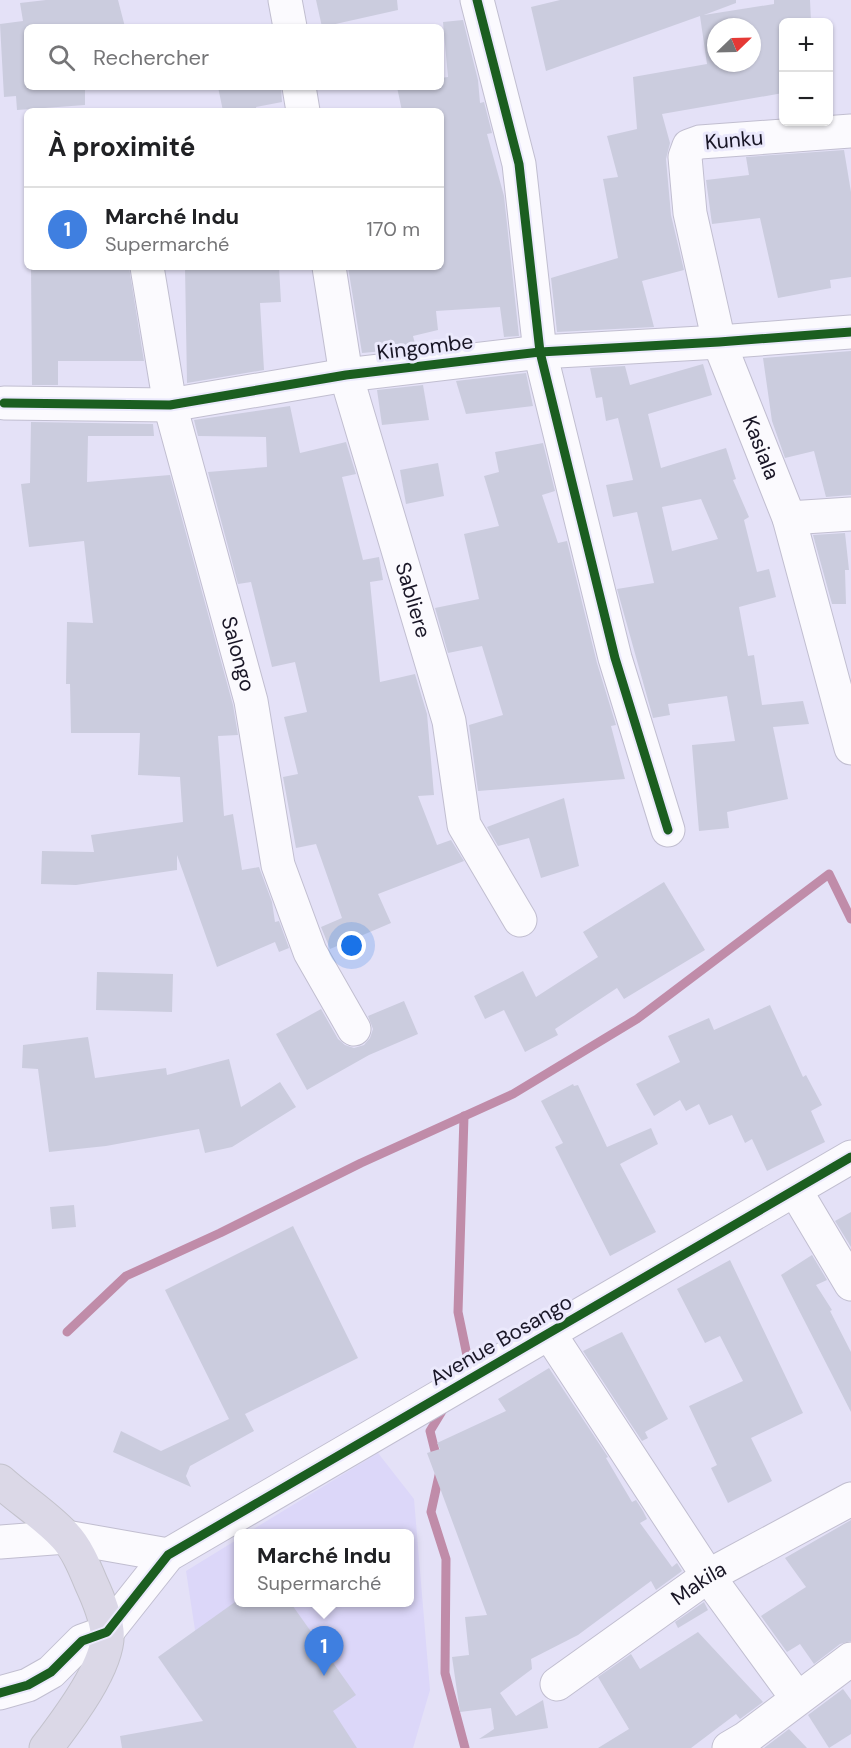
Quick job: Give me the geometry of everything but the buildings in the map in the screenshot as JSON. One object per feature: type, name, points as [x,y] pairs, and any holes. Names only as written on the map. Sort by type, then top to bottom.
[{"type":"highway","points":[[0,1481],[34,1506],[66,1537],[82,1562],[99,1599],[107,1632],[104,1654],[85,1692],[46,1748]]},
{"type":"street","points":[[285,0],[289,24]]},
{"type":"street","points":[[477,0],[519,164],[540,352],[615,658],[668,830]]},
{"type":"street","points":[[300,90],[302,108]]},
{"type":"street","name":"Kunku","points":[[689,146],[714,141],[851,131]]},
{"type":"street","name":"Kasiala","points":[[689,146],[685,157],[690,213],[719,342],[789,518],[851,748]]},
{"type":"street","name":"Salongo","points":[[148,270],[170,405],[251,701],[278,865],[310,952],[354,1029]]},
{"type":"street","name":"Sabliere","points":[[329,270],[346,375],[449,721],[464,825],[520,920]]},
{"type":"street","name":"Kingombe","points":[[4,403],[170,405],[346,375],[540,352],[851,332]]},
{"type":"street","points":[[789,518],[851,514]]},
{"type":"street","name":"Avenue Bosango","points":[[168,1555],[851,1157]]},
{"type":"street","points":[[795,1190],[851,1284]]},
{"type":"street","points":[[549,1333],[708,1576],[797,1698]]},
{"type":"street","name":"Makila","points":[[557,1684],[708,1576],[851,1499]]},
{"type":"street","points":[[0,1542],[66,1537],[168,1555],[107,1632],[82,1641],[51,1672],[36,1681],[0,1693]]},
{"type":"street","points":[[729,1748],[746,1738],[851,1659]]},
{"type":"shaded area","points":[[378,1453],[414,1499],[430,1690],[413,1748],[213,1748],[186,1571],[234,1541],[234,1607],[414,1607],[414,1529],[254,1529]]},
{"type":"waterway","points":[[67,1332],[126,1276],[220,1233],[361,1163],[513,1094],[637,1019],[829,874],[851,919]]},
{"type":"waterway","points":[[464,1116],[458,1312],[469,1365],[466,1370]]},
{"type":"waterway","points":[[444,1408],[430,1431],[440,1471],[431,1512],[446,1559],[445,1673],[465,1748]]},
{"type":"cycle path","points":[[477,0],[519,164],[540,352],[615,658],[668,830]]},
{"type":"cycle path","points":[[4,403],[170,405],[346,375],[540,352],[851,332]]},
{"type":"cycle path","points":[[0,1693],[28,1685],[51,1672],[82,1641],[107,1632],[168,1555],[851,1157]]},
{"type":"place","name":"Marché Indu","points":[[324,1676]]}]
